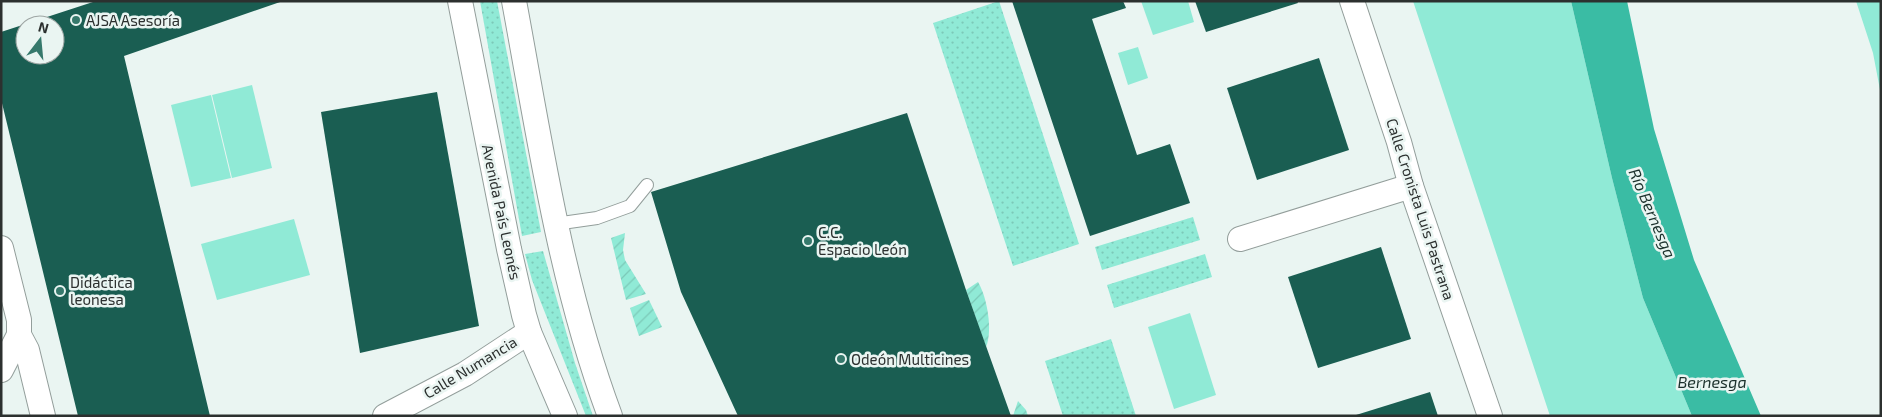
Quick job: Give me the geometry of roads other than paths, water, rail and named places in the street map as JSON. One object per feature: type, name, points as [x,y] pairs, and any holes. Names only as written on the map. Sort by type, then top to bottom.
[{"type":"street","name":"Avenida País Leonés","points":[[460,1],[509,249],[529,332],[565,416]]},
{"type":"street","points":[[514,1],[555,224],[577,314],[610,416]]},
{"type":"street","name":"Calle Cronista Luis Pastrana","points":[[1352,1],[1399,142],[1411,186],[1490,416]]},
{"type":"street","points":[[1240,239],[1411,186]]},
{"type":"street","points":[[1,248],[17,306],[19,334],[26,350],[43,416]]},
{"type":"street","name":"Calle Numancia","points":[[385,416],[465,374],[529,332]]},
{"type":"street","points":[[1,370],[19,334]]},
{"type":"lane","points":[[555,224],[596,218],[630,206],[647,185]]},
{"type":"water","name":"Bernesga","points":[[1571,1],[1627,1],[1654,129],[1694,260],[1761,416],[1692,416],[1643,298],[1612,178]]},
{"type":"place","name":"AJSA Asesoría","points":[[76,20]]},
{"type":"place","name":"C.C. Espacio León","points":[[808,241]]},
{"type":"place","name":"Didáctica leonesa","points":[[60,291]]},
{"type":"place","name":"Odeón Multicines","points":[[841,359]]},
{"type":"water label","name":"Río Bernesga","points":[[1653,213]]}]
